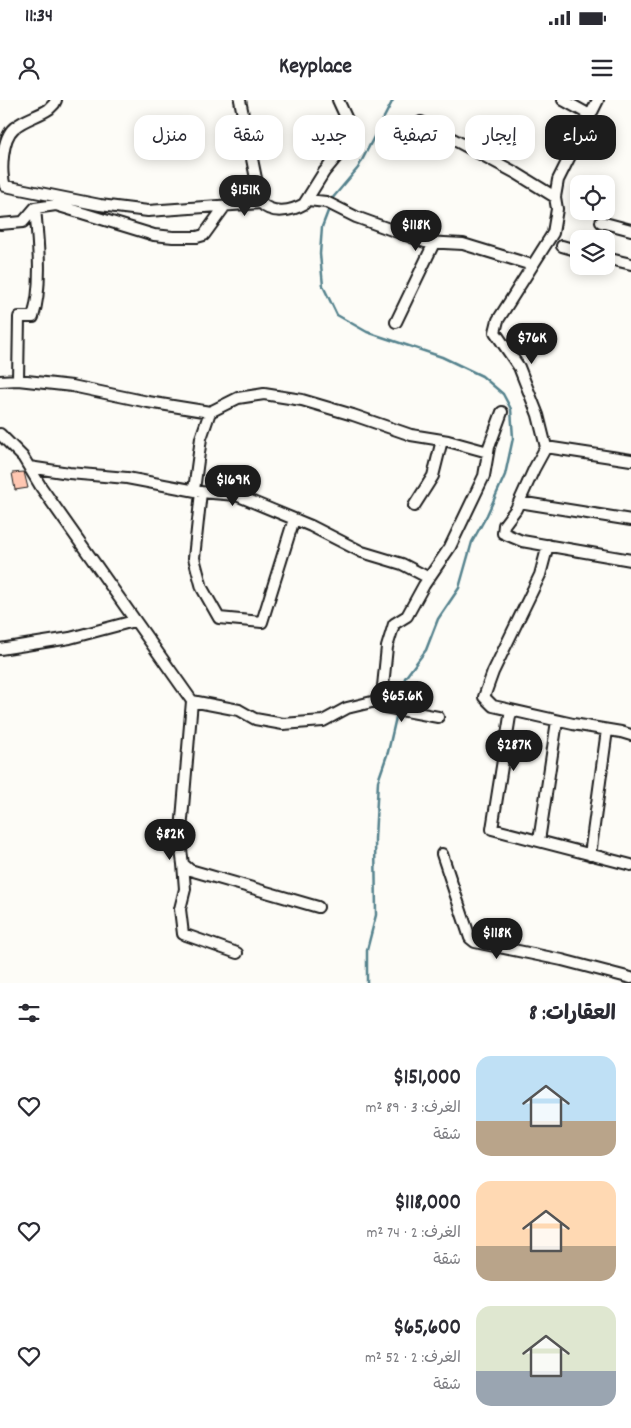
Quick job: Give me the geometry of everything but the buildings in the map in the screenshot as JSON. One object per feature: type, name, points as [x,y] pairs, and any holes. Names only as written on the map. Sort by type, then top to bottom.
[{"type":"street","points":[[56,100],[49,109],[14,128],[10,134],[2,162],[5,186],[100,205],[148,211],[261,202]]},
{"type":"street","points":[[240,100],[261,202],[265,207],[275,210],[299,207],[308,200],[324,172],[348,143],[351,134],[350,126],[338,100]]},
{"type":"street","points":[[563,100],[590,115],[598,100]]},
{"type":"street","points":[[455,140],[556,197]]},
{"type":"street","points":[[568,160],[558,180],[557,209],[553,233],[498,320],[495,332],[519,367],[538,415],[546,447],[516,509],[504,525],[503,533],[522,540],[631,560]]},
{"type":"street","points":[[308,200],[326,202],[356,217],[420,240],[434,243],[463,244],[532,265]]},
{"type":"street","points":[[0,224],[23,222],[35,208],[56,205],[154,235],[197,237],[204,235],[225,206]]},
{"type":"street","points":[[18,380],[19,317],[33,317],[38,303],[38,240],[35,208]]},
{"type":"street","points":[[601,222],[631,230]]},
{"type":"street","points":[[396,322],[434,243]]},
{"type":"street","points":[[562,246],[570,248]]},
{"type":"street","points":[[615,260],[631,264]]},
{"type":"street","points":[[0,381],[18,380],[72,386],[148,402],[210,412],[238,398],[264,394],[302,400],[411,435],[442,440],[488,452]]},
{"type":"street","points":[[210,412],[201,438],[194,558],[202,588],[219,618],[262,622],[294,519]]},
{"type":"street","points":[[192,701],[239,710],[255,719],[283,724],[324,721],[347,708],[376,701],[382,696],[387,647],[394,624],[407,616],[450,547],[484,476],[488,452],[502,412]]},
{"type":"street","points":[[0,434],[23,457],[41,487],[192,701],[180,843],[185,889],[180,909],[183,934],[237,953]]},
{"type":"street","points":[[414,506],[433,476],[442,440]]},
{"type":"street","points":[[546,447],[631,460]]},
{"type":"street","points":[[29,467],[69,473],[128,478],[197,491],[236,495],[294,519],[362,552],[402,564],[429,578]]},
{"type":"street","points":[[519,502],[631,520]]},
{"type":"street","points":[[548,545],[540,575],[493,672],[484,697],[494,706],[557,721],[631,735]]},
{"type":"street","points":[[0,650],[70,638],[134,621]]},
{"type":"street","points":[[376,701],[385,706],[438,717]]},
{"type":"street","points":[[511,710],[492,830],[631,865]]},
{"type":"street","points":[[539,841],[557,721]]},
{"type":"street","points":[[590,855],[607,730]]},
{"type":"street","points":[[442,854],[470,938],[475,942],[562,960],[631,978]]},
{"type":"street","points":[[183,864],[190,870],[318,907]]},
{"type":"waterway","points":[[331,200],[358,168],[393,100]]},
{"type":"waterway","points":[[330,206],[322,227],[320,254],[323,286],[337,315],[367,332],[442,357],[482,376],[503,394],[511,409],[513,438],[505,475],[487,515],[472,542],[459,588],[438,619],[426,650],[405,678],[398,707]]},
{"type":"waterway","points":[[367,983],[367,950],[376,915],[375,839],[378,781],[388,752],[397,713]]}]
